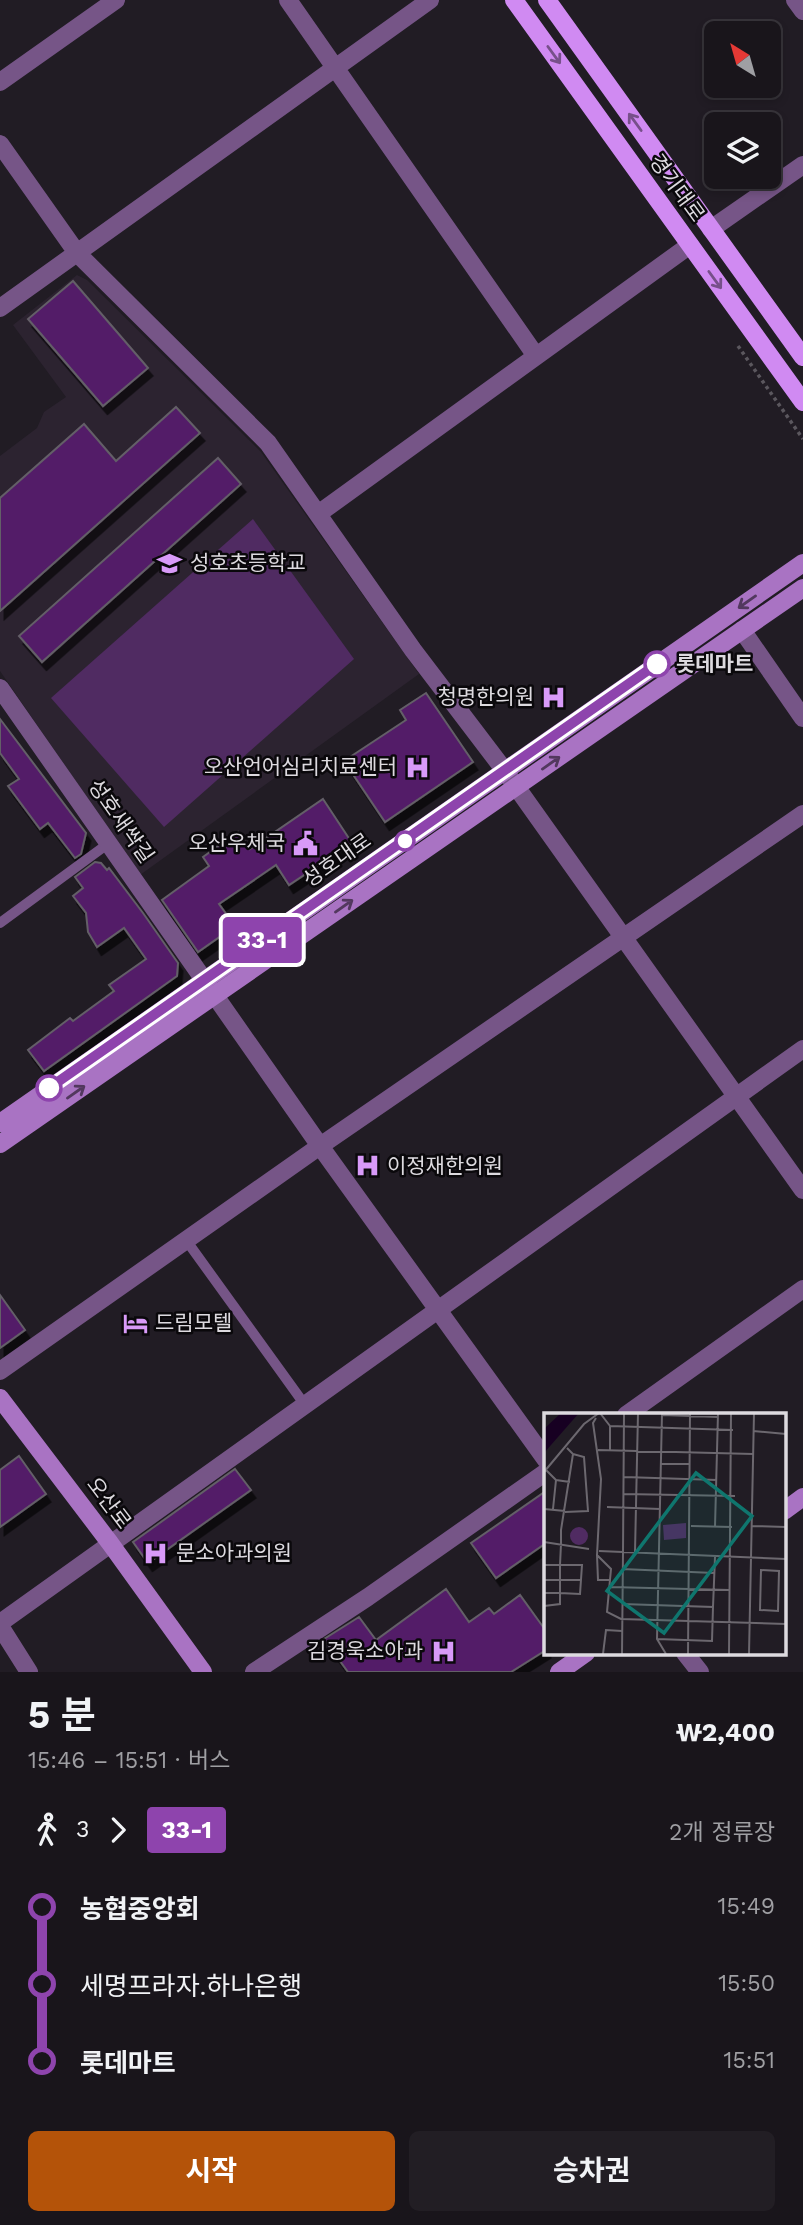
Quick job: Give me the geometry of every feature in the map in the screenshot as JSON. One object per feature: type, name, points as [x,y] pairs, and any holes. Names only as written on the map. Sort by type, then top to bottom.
[{"type":"main road","name":"경기대로","points":[[514,0],[803,402]]},
{"type":"main road","name":"경기대로","points":[[547,0],[803,357]]},
{"type":"main road","name":"성호대로","points":[[0,1123],[803,563]]},
{"type":"main road","name":"성호대로","points":[[0,1144],[803,588]]},
{"type":"main road","name":"오산로","points":[[0,1398],[203,1672]]},
{"type":"main road","points":[[786,1510],[803,1497]]},
{"type":"main road","points":[[559,1672],[585,1654]]},
{"type":"street","points":[[0,82],[116,0]]},
{"type":"street","points":[[288,0],[536,356]]},
{"type":"street","points":[[0,308],[430,0]]},
{"type":"street","points":[[795,0],[803,11]]},
{"type":"street","points":[[0,144],[77,253],[268,443],[413,650],[505,771],[803,1190]]},
{"type":"street","points":[[711,229],[803,165]]},
{"type":"street","points":[[318,514],[690,244]]},
{"type":"street","points":[[742,630],[803,718]]},
{"type":"street","name":"성호새싹길","points":[[3,700],[108,843],[320,1146],[544,1457]]},
{"type":"street","points":[[0,1371],[320,1146],[803,814]]},
{"type":"street","points":[[29,1672],[0,1625],[110,1543],[803,1049]]},
{"type":"street","points":[[629,1413],[803,1289]]},
{"type":"street","points":[[254,1672],[368,1597],[544,1473]]},
{"type":"street","points":[[686,1654],[700,1672]]},
{"type":"lane","points":[[0,923],[108,843]]},
{"type":"lane","points":[[186,1240],[305,1405]]},
{"type":"shaded area","name":"성호초등학교","points":[[77,275],[87,280],[261,452],[419,674],[140,875],[0,671],[0,456],[37,428],[44,412],[66,397],[13,325]]},
{"type":"shaded area","points":[[253,519],[354,659],[164,827],[51,698]]},
{"type":"building","points":[[73,281],[148,368],[103,406],[28,319]]},
{"type":"building","points":[[176,407],[200,433],[0,611],[0,498],[84,424],[116,461]]},
{"type":"building","points":[[218,458],[241,484],[42,662],[19,636]]},
{"type":"building","points":[[426,693],[473,762],[385,822],[344,761],[406,720],[400,710]]},
{"type":"building","points":[[0,719],[86,833],[81,854],[75,858],[48,823],[40,829],[8,786],[19,779],[0,753]]},
{"type":"building","points":[[323,799],[352,843],[289,885],[276,865],[219,904],[235,926],[198,952],[162,900],[209,866],[203,857],[238,832],[250,849]]},
{"type":"building","points":[[95,862],[101,863],[107,870],[109,868],[143,913],[178,963],[177,976],[44,1071],[28,1050],[70,1018],[73,1021],[114,991],[109,985],[146,959],[124,928],[97,947],[88,932],[86,913],[73,896],[83,888],[75,877]]},
{"type":"building","points":[[0,1295],[25,1330],[0,1348]]},
{"type":"building","points":[[19,1456],[46,1494],[0,1527],[0,1470]]},
{"type":"building","points":[[235,1469],[251,1490],[148,1563],[133,1542]]},
{"type":"building","points":[[544,1492],[544,1544],[496,1578],[471,1543]]},
{"type":"building","points":[[446,1589],[469,1622],[489,1608],[494,1614],[520,1595],[544,1628],[544,1651],[511,1672],[348,1672],[324,1639],[359,1617],[376,1640]]},
{"type":"bus line","name":"33-1","points":[[49,1088],[657,664]]},
{"type":"place","name":"성호초등학교","points":[[170,563]]},
{"type":"place","name":"롯데마트","points":[[657,664]]},
{"type":"place","name":"청명한의원","points":[[554,697]]},
{"type":"place","name":"오산언어심리치료센터","points":[[417,767]]},
{"type":"place","name":"오산우체국","points":[[305,843]]},
{"type":"place","name":"이정재한의원","points":[[367,1166]]},
{"type":"place","name":"드림모텔","points":[[135,1323]]},
{"type":"place","name":"문소아과의원","points":[[156,1553]]},
{"type":"place","name":"김경욱소아과","points":[[443,1651]]}]
